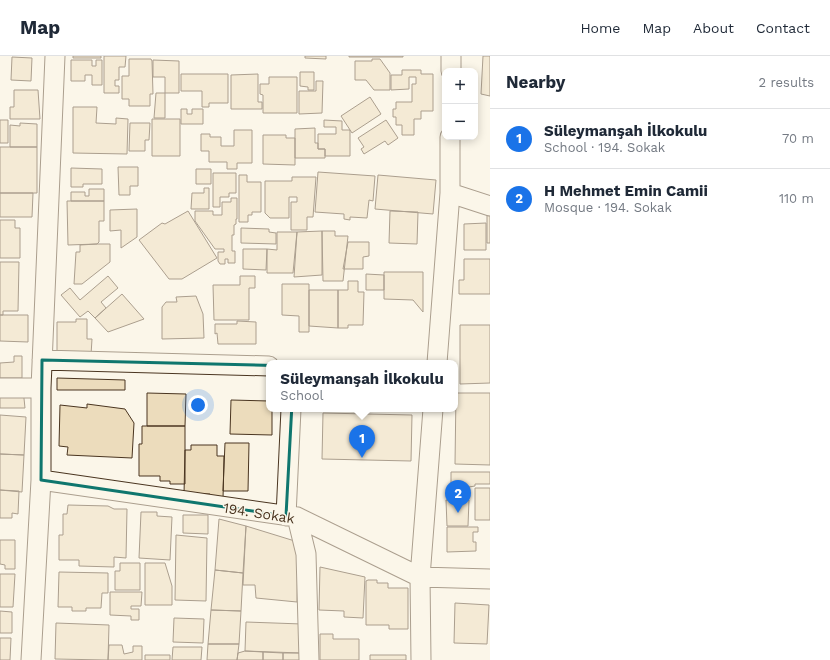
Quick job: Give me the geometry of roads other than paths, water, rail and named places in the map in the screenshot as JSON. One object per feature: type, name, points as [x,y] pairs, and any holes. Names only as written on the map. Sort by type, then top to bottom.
[{"type":"street","points":[[31,660],[41,480],[41,388],[55,56]]},
{"type":"street","points":[[451,56],[451,68]]},
{"type":"street","points":[[437,360],[450,193],[450,140]]},
{"type":"street","points":[[450,193],[490,206]]},
{"type":"street","points":[[42,360],[266,366]]},
{"type":"street","points":[[0,388],[41,388]]},
{"type":"street","points":[[291,412],[292,517],[306,554],[309,660]]},
{"type":"street","points":[[420,660],[420,577],[433,412]]},
{"type":"street","name":"194. Sokak","points":[[41,480],[292,517],[420,577],[490,579]]},
{"type":"place","name":"Süleymanşah İlkokulu","points":[[362,458]]},
{"type":"place","name":"H Mehmet Emin Camii","points":[[458,513]]}]
